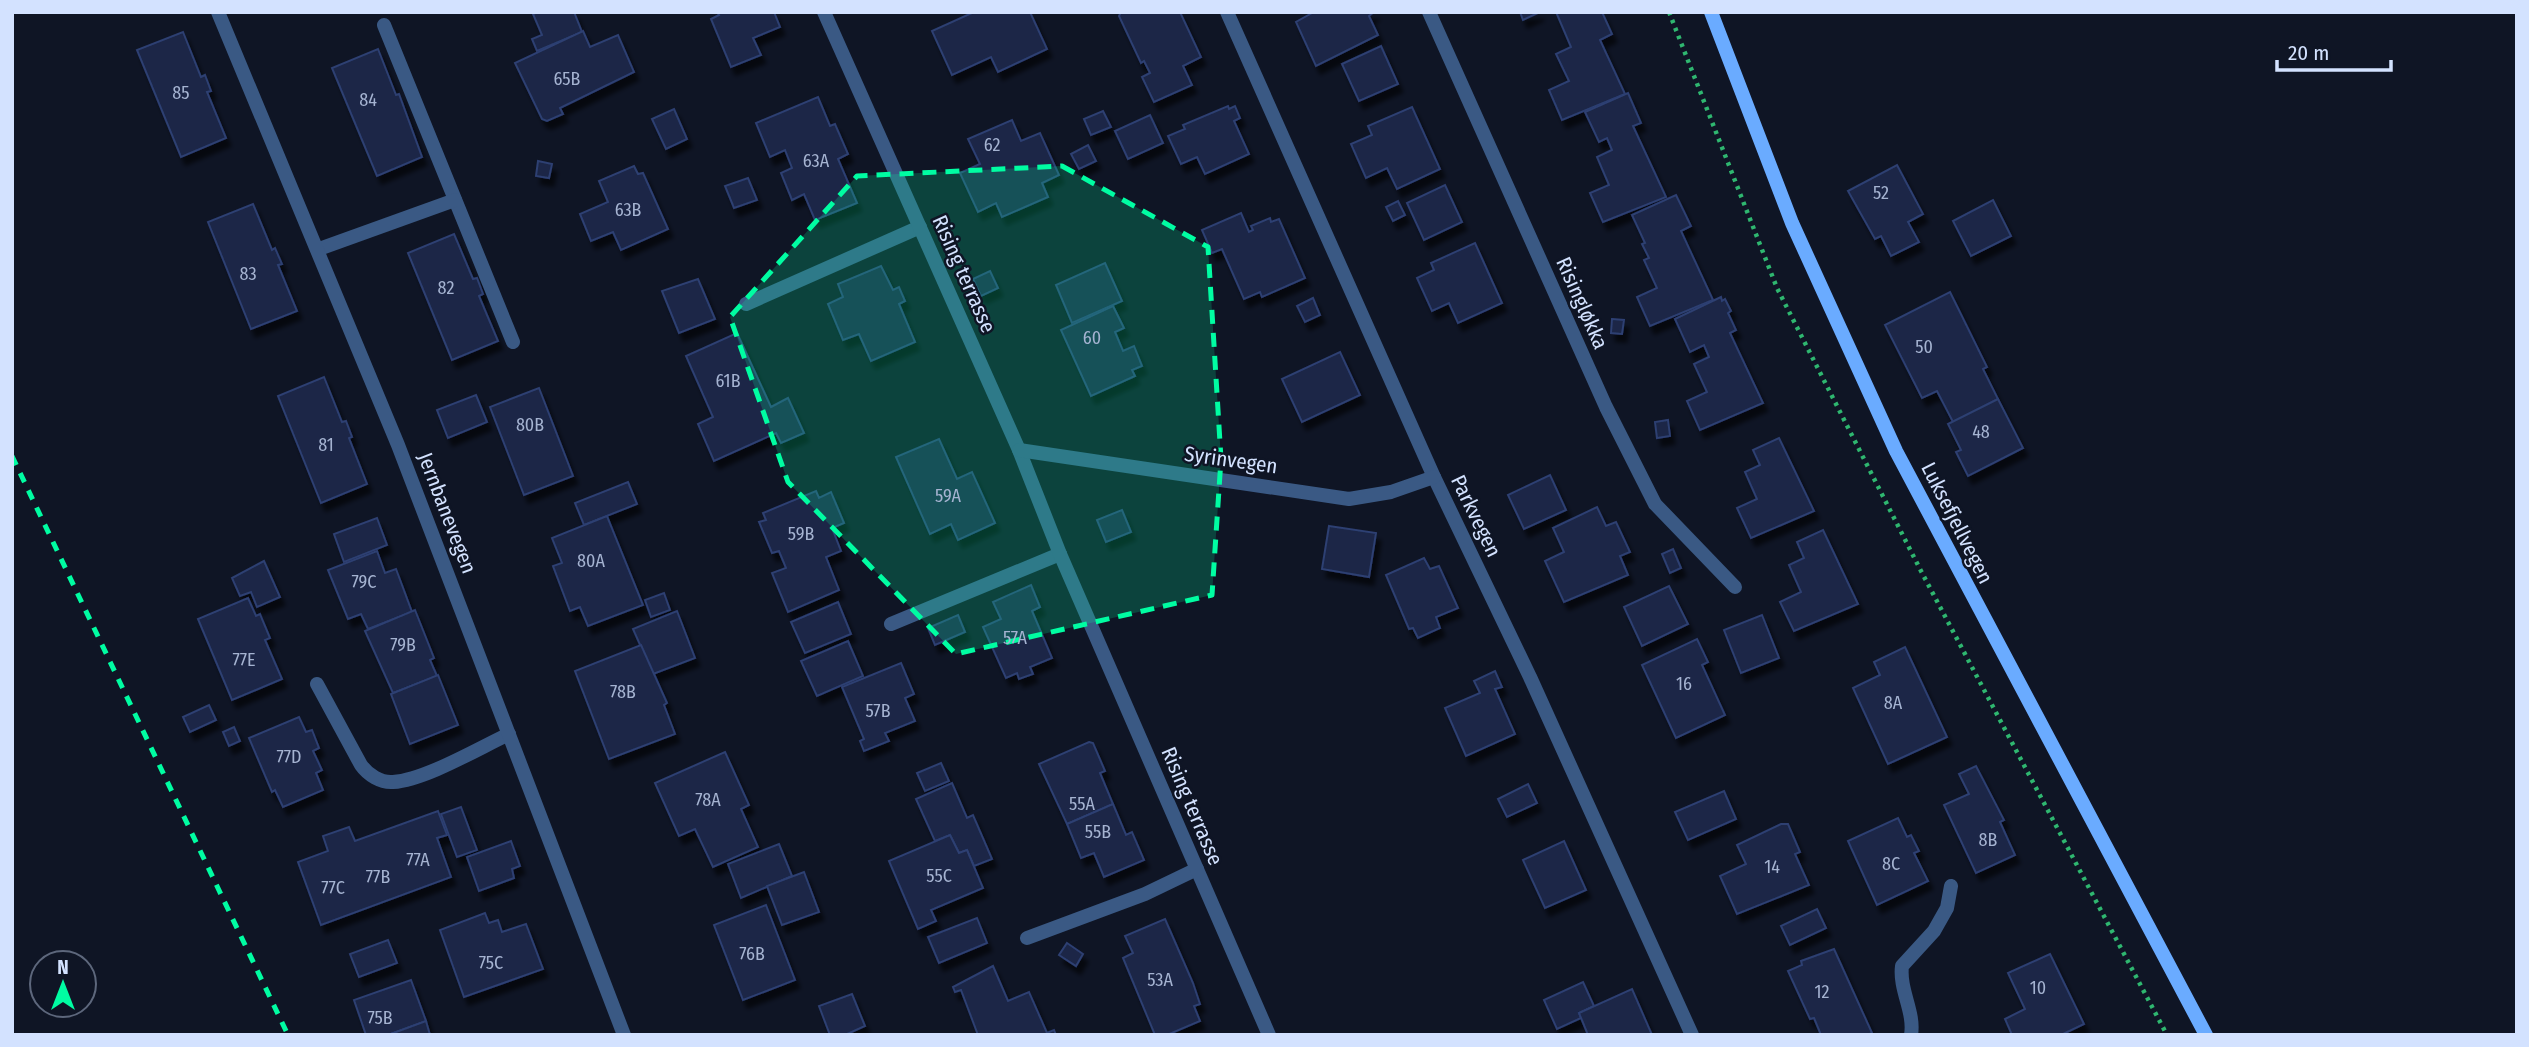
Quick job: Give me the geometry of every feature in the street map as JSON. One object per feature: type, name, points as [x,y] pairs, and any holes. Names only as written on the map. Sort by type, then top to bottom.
[{"type":"main road","name":"Luksefjellvegen","points":[[1711,12],[1792,223],[1896,451],[2206,1035]]},
{"type":"street","name":"Jernbanevegen","points":[[218,12],[398,444],[623,1034]]},
{"type":"street","name":"Rising terrasse","points":[[824,12],[1019,450],[1060,554],[1269,1035]]},
{"type":"street","name":"Parkvegen","points":[[1227,12],[1434,477],[1530,677],[1692,1035]]},
{"type":"street","name":"Risingløkka","points":[[1429,12],[1606,407],[1655,505],[1735,587]]},
{"type":"street","points":[[384,25],[513,342]]},
{"type":"street","points":[[319,249],[455,200]]},
{"type":"street","points":[[746,304],[920,228]]},
{"type":"street","name":"Syrinvegen","points":[[1019,450],[1349,499],[1391,492],[1434,477]]},
{"type":"street","points":[[891,624],[1060,554]]},
{"type":"street","points":[[317,684],[361,765],[367,773],[385,782],[415,777],[509,734]]},
{"type":"street","points":[[1027,938],[1145,894],[1197,869]]},
{"type":"street","points":[[1911,1035],[1913,1025],[1903,990],[1902,966],[1934,931],[1947,908],[1951,886]]},
{"type":"highlighted area","points":[[1062,166],[1208,247],[1221,459],[1212,595],[956,654],[788,482],[730,317],[857,176]]},
{"type":"building","points":[[574,12],[582,32],[537,51],[532,39],[542,35],[533,14]]},
{"type":"building","points":[[717,12],[774,12],[780,27],[753,38],[761,55],[731,67],[711,19],[719,15]]},
{"type":"building","points":[[974,12],[1030,12],[1047,49],[998,72],[991,57],[952,75],[932,31]]},
{"type":"building","points":[[1121,12],[1180,12],[1201,57],[1183,66],[1192,85],[1154,102],[1142,77],[1150,73],[1144,61],[1141,63],[1119,16]]},
{"type":"building","points":[[1314,12],[1374,12],[1369,16],[1378,35],[1316,66],[1296,22]]},
{"type":"building","points":[[1520,12],[1540,12],[1523,20]]},
{"type":"building","points":[[1556,12],[1602,12],[1612,34],[1600,40],[1625,94],[1562,120],[1549,90],[1569,81],[1556,54],[1571,47]]},
{"type":"building","points":[[583,31],[590,47],[618,35],[634,72],[560,108],[563,114],[547,121],[542,119],[515,63]]},
{"type":"building","points":[[183,32],[201,77],[205,75],[211,91],[207,92],[226,138],[181,157],[137,50]]},
{"type":"building","points":[[1381,46],[1398,84],[1359,101],[1342,64]]},
{"type":"building","points":[[378,49],[396,95],[399,94],[422,157],[377,176],[332,68]]},
{"type":"building","points":[[1628,93],[1641,123],[1633,126],[1666,197],[1603,222],[1590,193],[1609,185],[1597,157],[1612,150],[1607,138],[1599,142],[1585,112]]},
{"type":"building","points":[[818,97],[830,126],[835,124],[848,154],[838,159],[857,203],[815,220],[804,194],[792,200],[781,173],[792,168],[785,150],[770,157],[756,123]]},
{"type":"building","points":[[1228,106],[1229,109],[1235,106],[1240,118],[1234,121],[1249,154],[1205,174],[1197,157],[1181,164],[1168,136],[1185,129],[1183,125]]},
{"type":"building","points":[[1412,107],[1440,169],[1397,189],[1387,168],[1366,178],[1351,144],[1372,135],[1368,126]]},
{"type":"building","points":[[674,109],[687,139],[666,149],[652,119]]},
{"type":"building","points":[[1103,111],[1111,127],[1091,135],[1084,119]]},
{"type":"building","points":[[1150,115],[1163,143],[1128,159],[1115,131]]},
{"type":"building","points":[[1012,120],[1021,141],[1040,133],[1059,175],[1042,183],[1048,197],[1002,217],[996,203],[978,212],[960,173],[980,164],[968,139]]},
{"type":"building","points":[[1088,145],[1096,161],[1079,169],[1071,154]]},
{"type":"building","points":[[538,161],[552,164],[549,178],[536,176]]},
{"type":"building","points":[[1897,165],[1923,214],[1908,222],[1919,242],[1891,256],[1881,236],[1875,239],[1848,191]]},
{"type":"building","points":[[634,166],[638,174],[643,173],[668,229],[621,250],[613,232],[591,241],[580,214],[608,202],[599,181]]},
{"type":"building","points":[[748,178],[757,200],[734,208],[725,186]]},
{"type":"building","points":[[1445,185],[1462,222],[1424,240],[1407,203]]},
{"type":"building","points":[[1676,195],[1691,226],[1681,231],[1713,300],[1650,326],[1637,297],[1657,288],[1644,260],[1649,258],[1642,244],[1645,243],[1632,215]]},
{"type":"building","points":[[1993,200],[2011,236],[1971,256],[1953,221]]},
{"type":"building","points":[[1398,201],[1405,215],[1393,221],[1386,207]]},
{"type":"building","points":[[253,204],[272,250],[275,248],[282,264],[278,265],[297,311],[251,329],[208,222]]},
{"type":"building","points":[[1241,213],[1249,232],[1253,230],[1251,226],[1270,218],[1271,222],[1279,219],[1305,278],[1262,297],[1260,292],[1244,299],[1222,249],[1212,253],[1202,230]]},
{"type":"building","points":[[454,234],[473,279],[477,278],[483,294],[479,296],[498,341],[452,360],[408,253]]},
{"type":"building","points":[[1475,243],[1502,303],[1458,323],[1449,303],[1432,311],[1417,278],[1434,270],[1431,263]]},
{"type":"building","points":[[1105,263],[1122,301],[1072,323],[1056,285]]},
{"type":"building","points":[[881,266],[893,290],[899,287],[905,301],[899,304],[915,342],[871,361],[859,334],[843,340],[828,304],[843,297],[838,284]]},
{"type":"building","points":[[990,271],[998,288],[981,296],[973,279]]},
{"type":"building","points":[[698,279],[715,319],[679,333],[662,291]]},
{"type":"building","points":[[1950,292],[1987,367],[1983,369],[1998,399],[1953,422],[1937,391],[1922,398],[1885,325]]},
{"type":"building","points":[[1721,297],[1731,311],[1728,313],[1736,330],[1730,333],[1763,403],[1700,430],[1687,401],[1707,392],[1694,364],[1709,357],[1704,345],[1690,352],[1675,319]]},
{"type":"building","points":[[1313,298],[1320,315],[1305,322],[1297,306]]},
{"type":"building","points":[[1113,306],[1124,328],[1115,332],[1123,351],[1134,346],[1142,366],[1132,370],[1135,376],[1091,396],[1061,330]]},
{"type":"building","points":[[1612,319],[1624,320],[1622,334],[1611,333]]},
{"type":"building","points":[[737,333],[771,407],[788,398],[804,433],[781,443],[776,433],[714,461],[698,424],[713,417],[686,356]]},
{"type":"building","points":[[1340,352],[1360,395],[1302,422],[1282,379]]},
{"type":"building","points":[[324,377],[342,422],[346,421],[352,437],[349,438],[367,484],[321,503],[278,396]]},
{"type":"building","points":[[539,388],[573,476],[524,495],[490,407]]},
{"type":"building","points":[[476,395],[487,422],[448,438],[437,410]]},
{"type":"building","points":[[1998,399],[2023,448],[1968,476],[1956,452],[1961,450],[1948,424]]},
{"type":"building","points":[[1668,420],[1670,436],[1657,438],[1655,422]]},
{"type":"building","points":[[1779,438],[1814,511],[1751,538],[1737,508],[1757,499],[1745,472],[1760,465],[1753,450]]},
{"type":"building","points":[[939,439],[957,479],[972,472],[995,523],[958,540],[951,524],[930,534],[896,457]]},
{"type":"building","points":[[1550,475],[1566,510],[1524,529],[1508,495]]},
{"type":"building","points":[[628,482],[637,504],[584,525],[575,503]]},
{"type":"building","points":[[816,491],[819,498],[831,492],[844,523],[832,528],[841,551],[826,557],[839,590],[788,612],[772,573],[786,568],[779,551],[772,553],[759,522],[766,520],[763,513]]},
{"type":"building","points":[[1597,507],[1606,526],[1616,522],[1630,552],[1620,556],[1628,575],[1564,602],[1545,561],[1564,552],[1553,528]]},
{"type":"building","points":[[1122,510],[1131,532],[1106,542],[1097,520]]},
{"type":"building","points":[[607,516],[643,605],[588,626],[580,607],[570,611],[553,566],[562,563],[552,538]]},
{"type":"building","points":[[377,518],[387,545],[344,562],[334,534]]},
{"type":"building","points":[[1329,526],[1376,533],[1369,577],[1322,569]]},
{"type":"building","points":[[1823,530],[1858,604],[1794,631],[1780,602],[1801,592],[1789,565],[1804,558],[1797,542]]},
{"type":"building","points":[[1673,549],[1681,568],[1670,573],[1662,554]]},
{"type":"building","points":[[377,551],[385,573],[396,569],[412,612],[368,629],[361,614],[348,619],[328,570]]},
{"type":"building","points":[[1424,558],[1430,569],[1439,566],[1458,608],[1436,617],[1440,628],[1418,638],[1413,628],[1409,629],[1386,575]]},
{"type":"building","points":[[264,561],[280,597],[257,607],[251,592],[240,596],[232,578]]},
{"type":"building","points":[[1031,585],[1040,607],[1032,611],[1052,658],[1030,667],[1033,674],[1019,679],[1017,673],[1006,678],[983,627],[1001,619],[993,602]]},
{"type":"building","points":[[1669,586],[1688,624],[1642,646],[1624,607]]},
{"type":"building","points":[[664,593],[670,610],[651,617],[645,600]]},
{"type":"building","points":[[248,598],[256,616],[260,614],[270,638],[265,640],[282,679],[232,700],[198,619]]},
{"type":"building","points":[[838,602],[851,634],[805,653],[791,622]]},
{"type":"building","points":[[415,610],[434,658],[430,660],[437,676],[393,693],[365,631]]},
{"type":"building","points":[[677,611],[695,658],[653,674],[633,629]]},
{"type":"building","points":[[958,615],[965,632],[935,645],[928,628]]},
{"type":"building","points":[[1762,615],[1779,658],[1741,673],[1724,630]]},
{"type":"building","points":[[1697,639],[1708,662],[1702,665],[1725,715],[1676,738],[1642,665]]},
{"type":"building","points":[[848,641],[863,676],[817,696],[801,661]]},
{"type":"building","points":[[641,645],[667,703],[664,705],[675,734],[609,759],[575,671]]},
{"type":"building","points":[[1905,647],[1947,737],[1888,764],[1853,688],[1880,675],[1874,662]]},
{"type":"building","points":[[901,663],[914,694],[905,698],[915,721],[885,733],[889,741],[864,751],[860,741],[864,739],[842,687]]},
{"type":"building","points":[[1495,671],[1502,687],[1495,689],[1515,734],[1466,756],[1445,708],[1480,693],[1474,681]]},
{"type":"building","points":[[438,675],[458,725],[410,744],[391,694]]},
{"type":"building","points":[[209,705],[216,720],[190,732],[183,717]]},
{"type":"building","points":[[299,717],[306,732],[312,730],[319,748],[313,751],[322,770],[316,773],[323,790],[283,807],[275,790],[272,792],[249,738]]},
{"type":"building","points":[[234,727],[240,741],[229,746],[223,732]]},
{"type":"building","points":[[1089,742],[1093,743],[1105,771],[1100,773],[1113,804],[1067,824],[1039,764]]},
{"type":"building","points":[[725,752],[749,805],[741,809],[758,847],[713,867],[695,829],[679,836],[655,783]]},
{"type":"building","points":[[941,763],[949,781],[925,791],[917,773]]},
{"type":"building","points":[[1976,766],[2004,820],[2000,822],[2015,855],[1976,873],[1944,805],[1969,794],[1959,774]]},
{"type":"building","points":[[952,783],[967,818],[973,815],[992,859],[974,866],[967,850],[959,853],[950,835],[935,841],[916,799]]},
{"type":"building","points":[[1528,784],[1537,803],[1507,817],[1498,799]]},
{"type":"building","points":[[1724,791],[1736,819],[1688,840],[1675,812]]},
{"type":"building","points":[[1113,804],[1126,835],[1132,832],[1144,860],[1104,877],[1094,853],[1081,858],[1067,824]]},
{"type":"building","points":[[461,807],[477,850],[457,857],[441,814]]},
{"type":"building","points":[[438,811],[447,835],[437,838],[451,877],[321,925],[298,862],[328,851],[323,836],[349,827],[355,841]]},
{"type":"building","points":[[1898,818],[1907,837],[1911,835],[1919,851],[1914,853],[1928,881],[1877,905],[1848,841]]},
{"type":"building","points":[[1781,824],[1788,824],[1800,852],[1795,854],[1809,885],[1737,914],[1720,876],[1746,864],[1737,845]]},
{"type":"building","points":[[950,835],[959,853],[967,850],[983,888],[931,910],[936,921],[918,929],[889,861]]},
{"type":"building","points":[[511,841],[520,866],[512,869],[514,878],[479,891],[467,857]]},
{"type":"building","points":[[1564,841],[1586,890],[1545,908],[1523,860]]},
{"type":"building","points":[[779,844],[792,876],[741,898],[728,864]]},
{"type":"building","points":[[804,872],[819,912],[782,925],[767,886]]},
{"type":"building","points":[[766,905],[795,980],[743,1000],[714,925]]},
{"type":"building","points":[[1817,909],[1826,928],[1790,945],[1781,926]]},
{"type":"building","points":[[485,913],[489,923],[498,920],[502,932],[526,924],[543,969],[464,997],[440,930]]},
{"type":"building","points":[[977,918],[987,943],[939,963],[928,937]]},
{"type":"building","points":[[1165,919],[1193,983],[1200,1004],[1194,1006],[1200,1021],[1167,1035],[1155,1035],[1123,958],[1133,953],[1125,936]]},
{"type":"building","points":[[388,940],[397,963],[359,977],[350,954]]},
{"type":"building","points":[[1067,943],[1083,954],[1076,966],[1059,955]]},
{"type":"building","points":[[1834,949],[1872,1033],[1821,1035],[1814,1018],[1810,1019],[1788,971],[1802,965],[1801,961]]},
{"type":"building","points":[[2050,954],[2084,1024],[2061,1035],[2012,1035],[2005,1019],[2025,1009],[2008,973]]},
{"type":"building","points":[[993,966],[1008,1001],[1029,992],[1047,1033],[1054,1030],[1056,1035],[978,1035],[961,990],[955,992],[953,987]]},
{"type":"building","points":[[411,980],[426,1021],[388,1035],[366,1035],[354,1000]]},
{"type":"building","points":[[1583,982],[1594,1006],[1579,1013],[1581,1018],[1557,1029],[1544,1000]]},
{"type":"building","points":[[1632,989],[1652,1035],[1588,1035],[1579,1013]]},
{"type":"building","points":[[852,994],[865,1026],[845,1035],[830,1035],[819,1006]]},
{"type":"building","points":[[426,1021],[430,1035],[388,1035]]},
{"type":"railway","points":[[12,456],[288,1035]]}]
